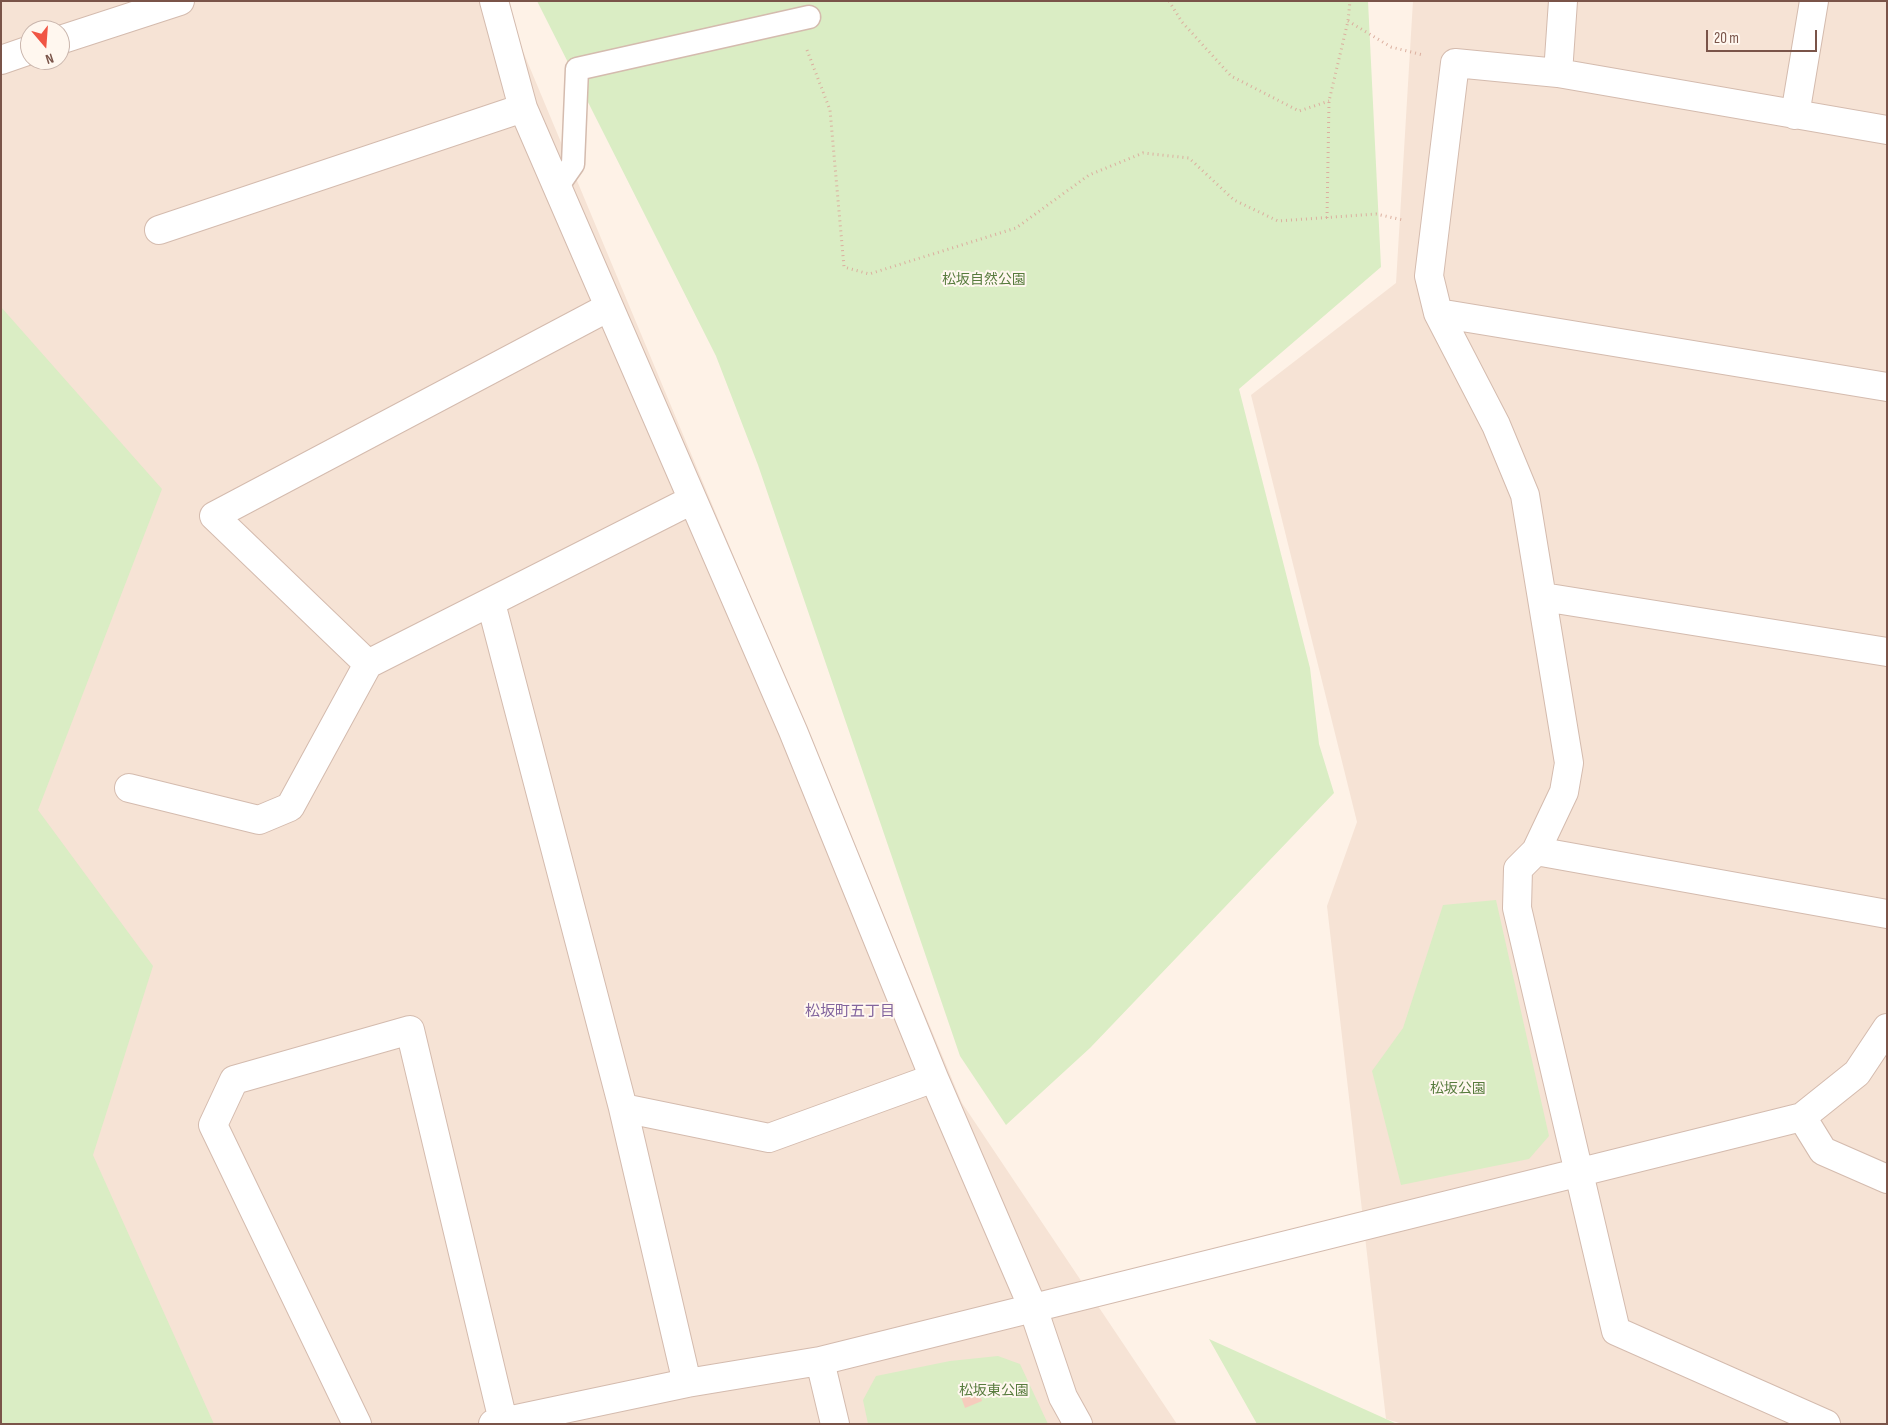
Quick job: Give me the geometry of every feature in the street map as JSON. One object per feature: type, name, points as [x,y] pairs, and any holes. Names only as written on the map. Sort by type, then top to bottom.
[{"type":"street","points":[[70,37],[180,1]]},
{"type":"street","points":[[494,1],[523,108],[793,731],[934,1078],[1033,1308],[1063,1397],[1078,1424]]},
{"type":"street","points":[[1558,73],[1563,1]]},
{"type":"street","points":[[1795,115],[1814,1]]},
{"type":"street","points":[[1,60],[20,53]]},
{"type":"street","points":[[1826,1424],[1616,1331],[1517,908],[1518,869],[1536,851],[1564,792],[1569,763],[1525,495],[1496,425],[1438,313],[1428,276],[1455,63],[1558,73],[1887,130]]},
{"type":"street","points":[[159,230],[523,108]]},
{"type":"street","points":[[368,664],[214,516],[610,307]]},
{"type":"street","points":[[1438,313],[1887,387]]},
{"type":"street","points":[[129,788],[259,820],[290,807],[368,664],[692,500]]},
{"type":"street","points":[[1542,597],[1887,652]]},
{"type":"street","points":[[491,603],[623,1108],[687,1383]]},
{"type":"street","points":[[1536,851],[1887,914]]},
{"type":"street","points":[[357,1424],[213,1125],[234,1080],[410,1030],[498,1422],[687,1383],[820,1361],[1802,1117],[1857,1073],[1887,1028]]},
{"type":"street","points":[[623,1108],[770,1138],[934,1078]]},
{"type":"street","points":[[1802,1117],[1823,1151],[1887,1179]]},
{"type":"street","points":[[820,1361],[835,1424]]},
{"type":"lane","points":[[557,187],[573,164],[577,69],[802,18]]},
{"type":"path","points":[[1170,1],[1182,22],[1231,76],[1299,111],[1329,101]]},
{"type":"path","points":[[1327,218],[1329,101],[1348,21],[1350,1]]},
{"type":"path","points":[[802,18],[830,110],[844,267],[869,274],[1016,228],[1089,175],[1143,153],[1190,158],[1234,200],[1278,222],[1376,214],[1433,227]]},
{"type":"path","points":[[1348,21],[1392,47],[1455,63]]},
{"type":"shaded area","points":[[1,1],[502,1],[962,1103],[1177,1424],[132,1424],[1,991]]},
{"type":"shaded area","points":[[1413,1],[1887,1],[1887,1424],[1403,1424],[1386,1419],[1327,906],[1357,822],[1251,395],[1396,283]]},
{"type":"green space","name":"松坂自然公園","points":[[537,1],[1368,1],[1381,267],[1239,389],[1310,668],[1319,744],[1334,793],[1090,1048],[1006,1125],[960,1056],[758,465],[716,356]]},
{"type":"green space","points":[[1,307],[162,489],[38,810],[153,966],[93,1155],[214,1424],[1,1424]]},
{"type":"green space","name":"松坂公園","points":[[1496,900],[1549,1136],[1529,1159],[1401,1185],[1372,1071],[1403,1028],[1443,905]]},
{"type":"green space","points":[[1209,1339],[1386,1419],[1397,1424],[1257,1424]]},
{"type":"green space","name":"松坂東公園","points":[[998,1356],[1020,1364],[1048,1424],[868,1424],[863,1400],[876,1376],[950,1361]]},
{"type":"building","points":[[977,1384],[982,1401],[965,1408],[959,1391]]},
{"type":"district","name":"松坂町五丁目","points":[[850,1012]]}]
